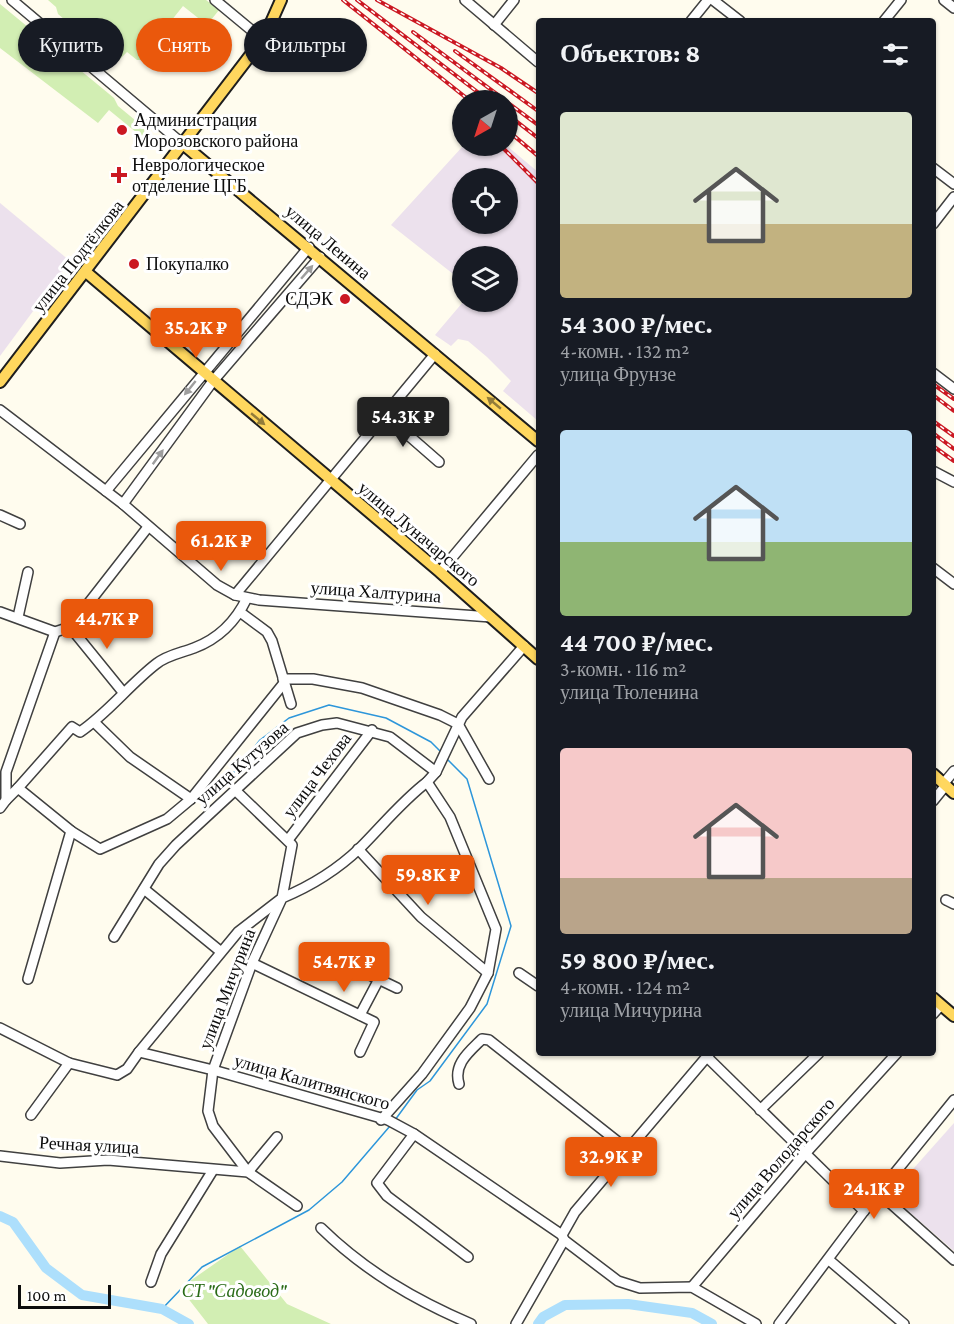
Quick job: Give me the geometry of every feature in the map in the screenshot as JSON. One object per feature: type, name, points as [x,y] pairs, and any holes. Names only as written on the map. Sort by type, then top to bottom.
[{"type":"main road","name":"улица Подтёлкова","points":[[273,18],[281,0]]},
{"type":"main road","name":"улица Подтёлкова","points":[[0,382],[244,64]]},
{"type":"main road","name":"улица Ленина","points":[[184,144],[536,439]]},
{"type":"main road","name":"улица Луначарского","points":[[86,272],[440,572],[536,657]]},
{"type":"main road","points":[[936,777],[948,787]]},
{"type":"street","name":"улица Ленина","points":[[12,0],[184,144]]},
{"type":"street","points":[[215,0],[244,24]]},
{"type":"street","points":[[465,0],[536,61]]},
{"type":"street","points":[[494,25],[514,0]]},
{"type":"street","points":[[693,18],[708,0]]},
{"type":"street","points":[[712,0],[736,18]]},
{"type":"street","points":[[887,18],[901,0]]},
{"type":"street","points":[[944,0],[954,8]]},
{"type":"street","points":[[936,170],[954,184]]},
{"type":"street","points":[[936,220],[954,197]]},
{"type":"street","points":[[106,491],[203,372],[309,248]]},
{"type":"street","points":[[123,504],[213,381],[320,257]]},
{"type":"street","points":[[235,595],[435,354]]},
{"type":"street","points":[[936,375],[954,389]]},
{"type":"street","name":"улица Халтурина","points":[[0,410],[123,504],[217,585],[235,595],[247,598],[491,617]]},
{"type":"street","points":[[384,414],[439,462]]},
{"type":"street","points":[[440,572],[536,457]]},
{"type":"street","points":[[936,473],[954,482]]},
{"type":"street","points":[[0,515],[20,524]]},
{"type":"street","points":[[0,612],[54,632],[70,627],[147,527]]},
{"type":"street","points":[[936,570],[954,584]]},
{"type":"street","points":[[18,617],[28,572]]},
{"type":"street","points":[[0,808],[72,727],[80,732],[93,722],[122,691],[158,662],[210,641],[240,612],[247,598]]},
{"type":"street","name":"улица Кутузова","points":[[240,612],[267,632],[272,641],[291,704]]},
{"type":"street","points":[[70,627],[122,691]]},
{"type":"street","points":[[6,800],[6,772],[54,632]]},
{"type":"street","points":[[0,1028],[69,1064],[117,1075],[127,1069],[220,951],[238,932],[282,898],[310,886],[358,849],[427,782],[436,772],[458,724],[524,646]]},
{"type":"street","points":[[283,681],[313,679],[362,688],[440,715],[458,724],[489,779]]},
{"type":"street","name":"улица Кутузова","points":[[18,788],[70,831],[100,849],[167,819],[191,799],[283,681]]},
{"type":"street","points":[[93,722],[130,757],[191,799]]},
{"type":"street","name":"улица Кутузова","points":[[114,937],[159,864],[176,845],[297,733],[337,723],[372,730],[390,737],[436,772]]},
{"type":"street","name":"улица Чехова","points":[[288,840],[372,730]]},
{"type":"street","points":[[936,798],[948,787],[954,771]]},
{"type":"street","points":[[385,1120],[470,1008],[488,973],[496,929],[450,817],[427,782]]},
{"type":"street","name":"улица Чехова","points":[[236,791],[292,845],[282,898]]},
{"type":"street","points":[[27,979],[70,831]]},
{"type":"street","points":[[358,849],[421,917],[488,973]]},
{"type":"street","points":[[144,889],[220,951]]},
{"type":"street","name":"улица Мичурина","points":[[248,1172],[225,1143],[210,1118],[208,1111],[213,1070],[252,963],[282,898]]},
{"type":"street","points":[[320,951],[397,988]]},
{"type":"street","points":[[252,963],[374,1022],[360,1052]]},
{"type":"street","points":[[519,973],[536,985]]},
{"type":"street","points":[[360,1015],[379,979]]},
{"type":"street","points":[[459,1084],[457,1076],[459,1064],[482,1039],[489,1040],[627,1149]]},
{"type":"street","name":"улица Калитвянского","points":[[139,1052],[213,1070],[385,1120],[412,1133],[563,1237],[618,1281],[640,1288],[692,1287]]},
{"type":"street","points":[[516,1324],[582,1202],[708,1056]]},
{"type":"street","points":[[710,1056],[804,1155],[864,1211]]},
{"type":"street","points":[[760,1110],[816,1056]]},
{"type":"street","name":"улица Володарского","points":[[692,1287],[804,1155],[894,1056]]},
{"type":"street","points":[[31,1115],[69,1064]]},
{"type":"street","points":[[779,1324],[864,1211],[954,1100]]},
{"type":"street","points":[[412,1133],[377,1183],[387,1196],[468,1257]]},
{"type":"street","points":[[277,1137],[248,1172],[297,1206]]},
{"type":"street","name":"Речная улица","points":[[0,1156],[60,1163],[108,1160],[248,1172]]},
{"type":"street","points":[[151,1282],[162,1254],[213,1170]]},
{"type":"street","points":[[879,1193],[954,1260]]},
{"type":"street","points":[[321,1228],[342,1248],[394,1286],[431,1307],[471,1324]]},
{"type":"street","points":[[829,1260],[904,1324]]},
{"type":"street","points":[[692,1287],[756,1324]]},
{"type":"shaded area","points":[[518,155],[536,170],[536,419],[503,391],[511,381],[468,341],[458,339],[451,346],[435,335],[455,312],[518,312],[518,246],[452,246],[452,273],[391,225],[454,156]]},
{"type":"shaded area","points":[[0,203],[70,261],[0,356]]},
{"type":"shaded area","points":[[954,1123],[954,1251],[890,1195]]},
{"type":"green space","points":[[48,0],[206,0],[219,10],[213,18],[198,18],[183,6],[173,18],[136,18],[136,59],[127,52],[124,55],[124,18],[63,18],[58,14],[56,7]]},
{"type":"green space","points":[[0,4],[18,19],[18,62],[0,48]]},
{"type":"green space","points":[[31,72],[82,72],[147,130],[142,137],[109,110],[98,123]]},
{"type":"green space","name":"СТ \"Садовод\"","points":[[240,1246],[287,1304],[331,1324],[208,1324],[180,1288]]},
{"type":"waterway","points":[[234,772],[260,740],[289,718],[329,705],[386,718],[431,742],[442,753]]},
{"type":"waterway","points":[[395,1120],[417,1090],[430,1081],[487,1004],[511,926],[467,779],[447,759]]},
{"type":"waterway","points":[[162,1309],[202,1267],[309,1210],[342,1182],[390,1126]]},
{"type":"waterway","points":[[0,1216],[13,1222],[46,1268],[82,1295],[162,1309],[189,1324]]},
{"type":"waterway","points":[[538,1324],[543,1317],[565,1305],[628,1304],[692,1313],[712,1324]]},
{"type":"railway","points":[[343,0],[456,90]]},
{"type":"railway","points":[[357,0],[475,90]]},
{"type":"railway","points":[[377,0],[501,68],[536,92]]},
{"type":"railway","points":[[413,32],[491,90]]},
{"type":"railway","points":[[455,51],[536,110]]},
{"type":"railway","points":[[518,110],[536,124]]},
{"type":"railway","points":[[518,123],[536,136]]},
{"type":"railway","points":[[518,139],[536,154]]},
{"type":"railway","points":[[511,156],[536,181]]},
{"type":"railway","points":[[936,386],[954,399]]},
{"type":"railway","points":[[936,397],[954,411]]},
{"type":"railway","points":[[936,423],[954,436]]},
{"type":"railway","points":[[936,435],[954,449]]},
{"type":"railway","points":[[936,448],[954,461]]},
{"type":"place","name":"Администрация Морозовского района","points":[[122,130]]},
{"type":"place","name":"Неврологическое отделение ЦГБ","points":[[119,175]]},
{"type":"place","name":"Покупалко","points":[[134,264]]},
{"type":"place","name":"СДЭК","points":[[345,299]]}]
